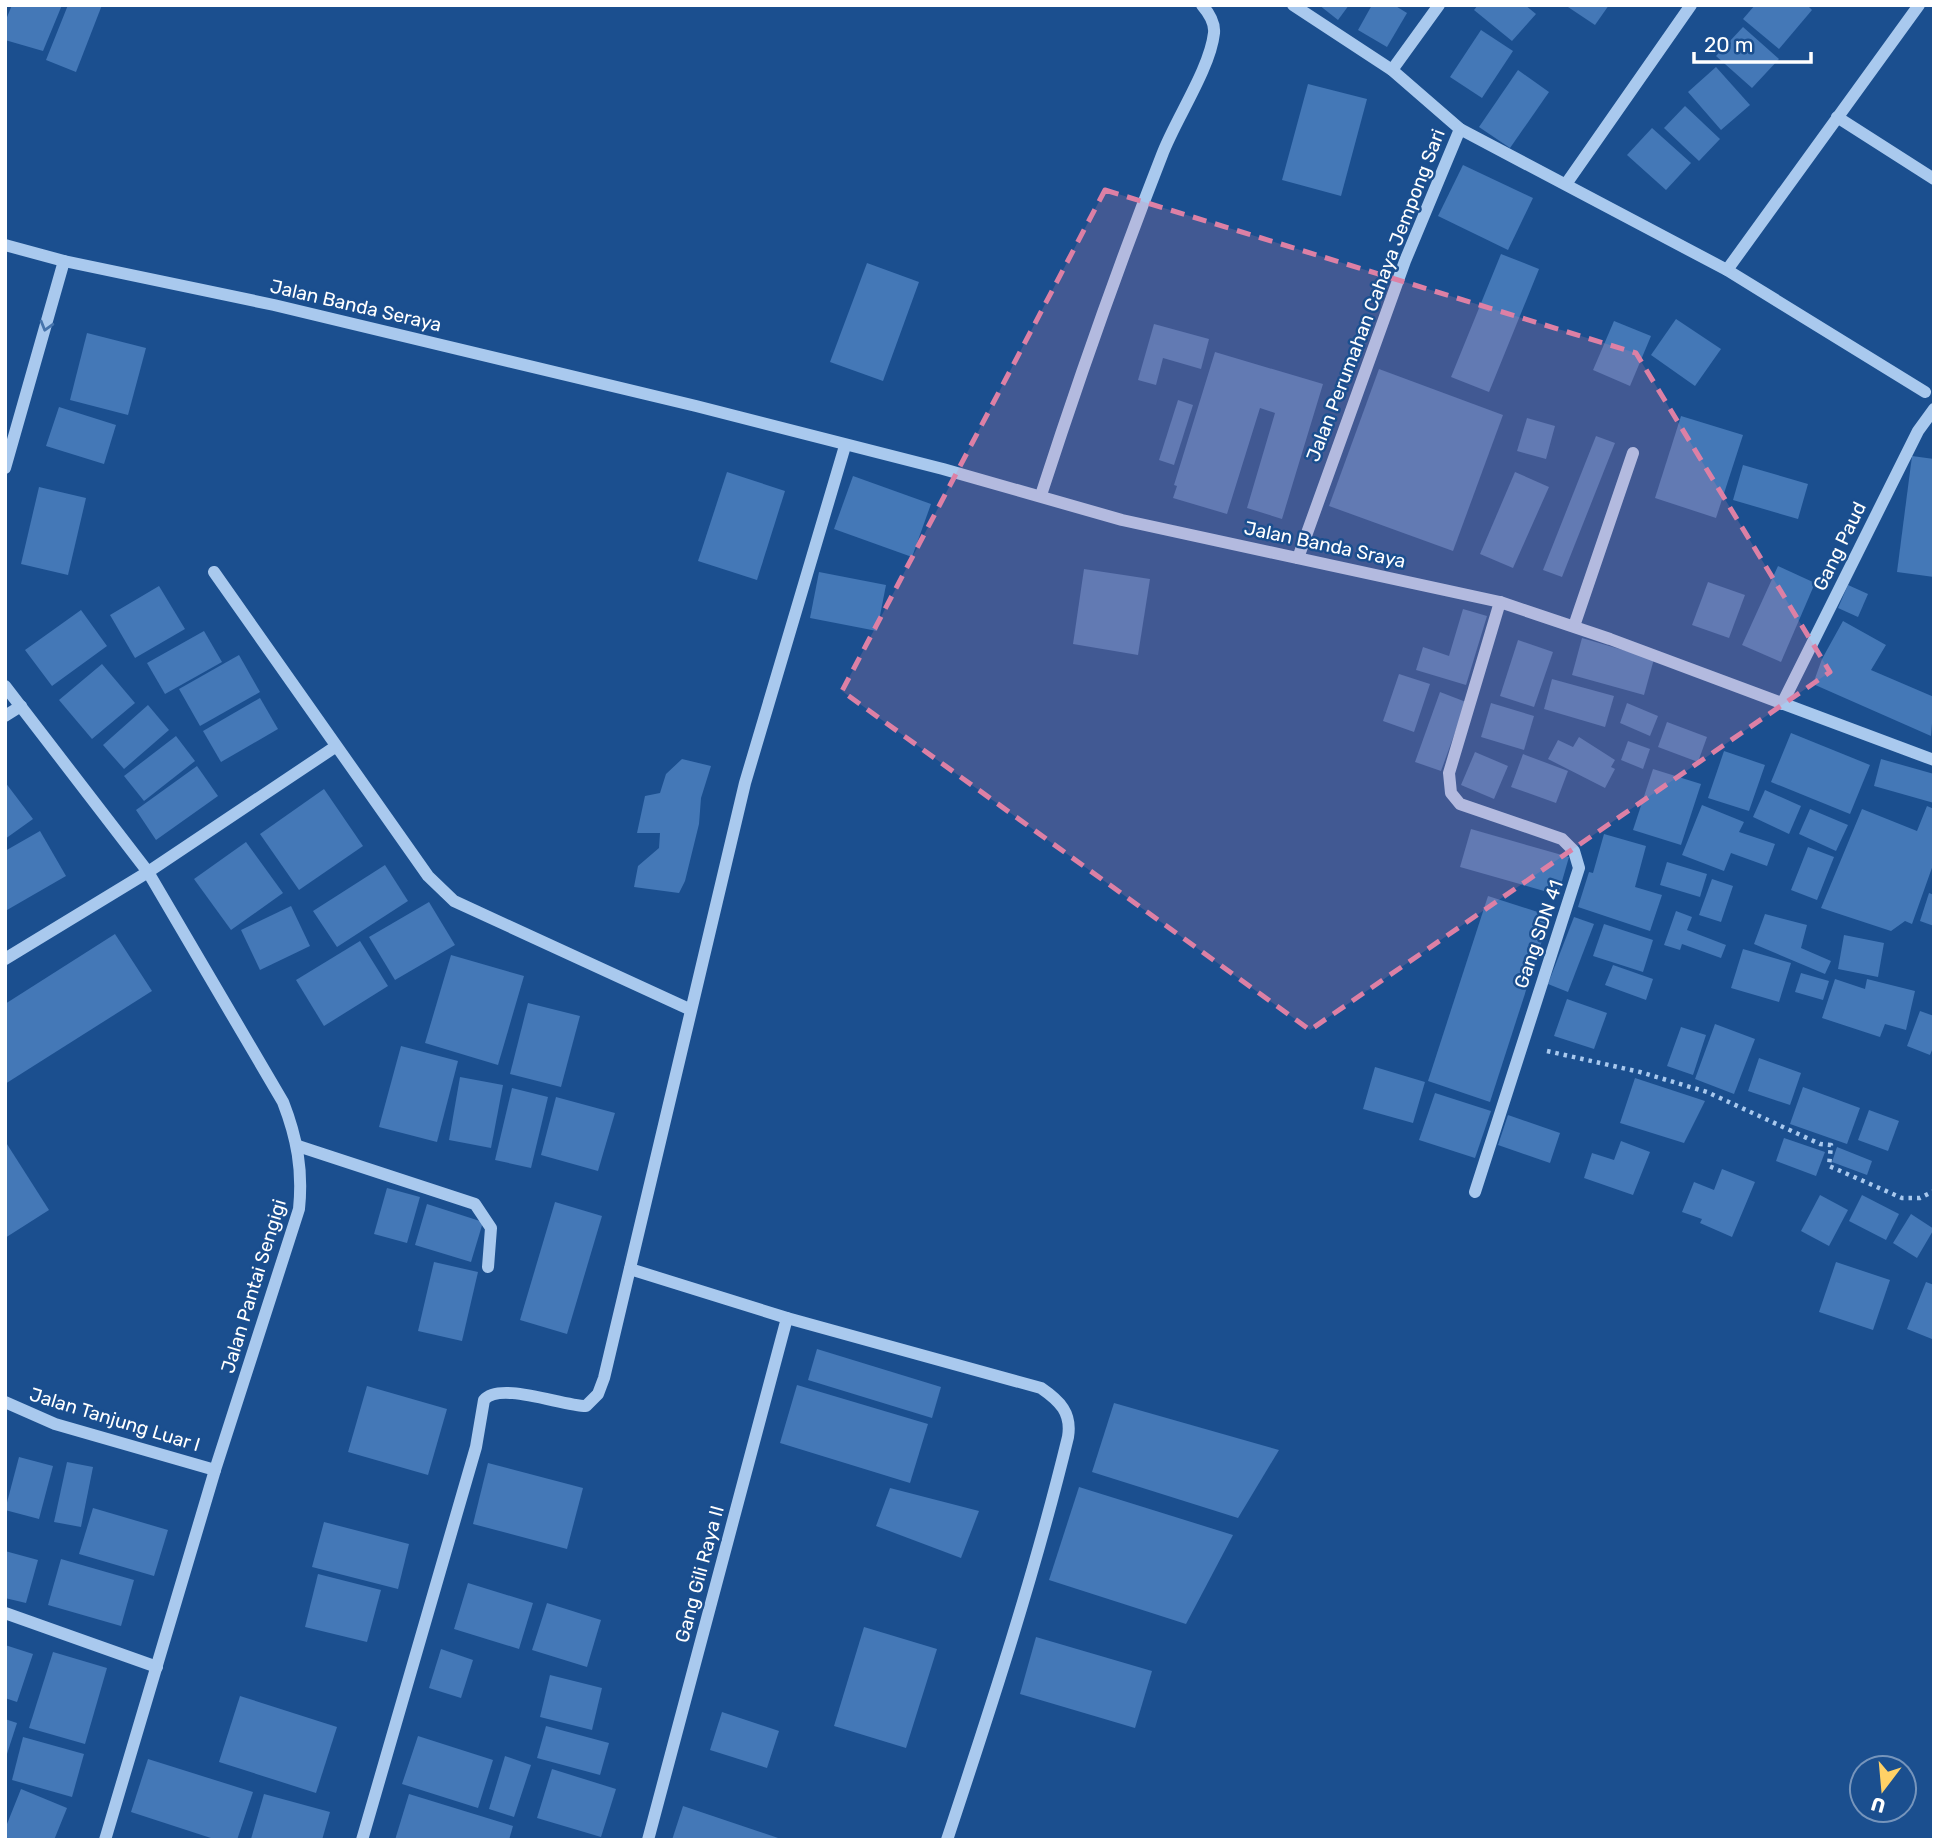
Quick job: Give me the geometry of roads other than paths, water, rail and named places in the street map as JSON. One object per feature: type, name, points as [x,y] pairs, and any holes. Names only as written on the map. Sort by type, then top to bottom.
[{"type":"street","points":[[1041,495],[1075,389],[1162,153],[1209,52],[1215,32],[1202,5]]},
{"type":"street","name":"Jalan Perumahan Cahaya Jempong Sari","points":[[1293,5],[1392,70],[1460,129],[1405,261],[1298,558]]},
{"type":"street","points":[[1392,70],[1439,5]]},
{"type":"street","points":[[1566,184],[1691,5]]},
{"type":"street","points":[[1727,271],[1919,5]]},
{"type":"street","points":[[1837,117],[1934,178]]},
{"type":"street","points":[[1460,129],[1727,271],[1925,392]]},
{"type":"street","name":"Jalan Banda Seraya","points":[[5,245],[64,261],[274,304],[696,406]]},
{"type":"street","points":[[5,468],[64,261]]},
{"type":"street","name":"Jalan Banda Sraya","points":[[696,406],[1041,495],[1122,520],[1500,602],[1574,626],[1934,760]]},
{"type":"street","name":"Gang Paud","points":[[1782,704],[1918,431],[1934,409]]},
{"type":"street","points":[[362,1840],[476,1447],[484,1400],[488,1395],[504,1391],[567,1405],[586,1406],[594,1401],[604,1378],[689,1009],[745,783],[845,446]]},
{"type":"street","points":[[1574,626],[1633,453]]},
{"type":"street","points":[[214,572],[428,876],[454,901],[689,1009]]},
{"type":"street","name":"Gang SDN 41","points":[[1475,1192],[1579,868],[1574,851],[1562,839],[1460,804],[1450,788],[1449,773],[1500,602]]},
{"type":"street","name":"Jalan Pantai Sengigi","points":[[5,686],[148,872],[283,1102],[298,1146],[301,1188],[299,1209],[215,1470],[104,1840]]},
{"type":"street","points":[[5,716],[21,706]]},
{"type":"street","points":[[5,960],[148,872],[335,747]]},
{"type":"street","points":[[298,1146],[475,1204],[491,1228],[488,1267]]},
{"type":"street","points":[[630,1269],[786,1318],[1041,1388],[1066,1411],[1070,1424],[1068,1437],[1042,1532],[998,1687],[947,1840]]},
{"type":"street","name":"Gang Gili Raya II","points":[[648,1840],[786,1318]]},
{"type":"street","name":"Jalan Tanjung Luar I","points":[[5,1402],[55,1424],[215,1470]]},
{"type":"street","points":[[5,1612],[157,1667]]}]
